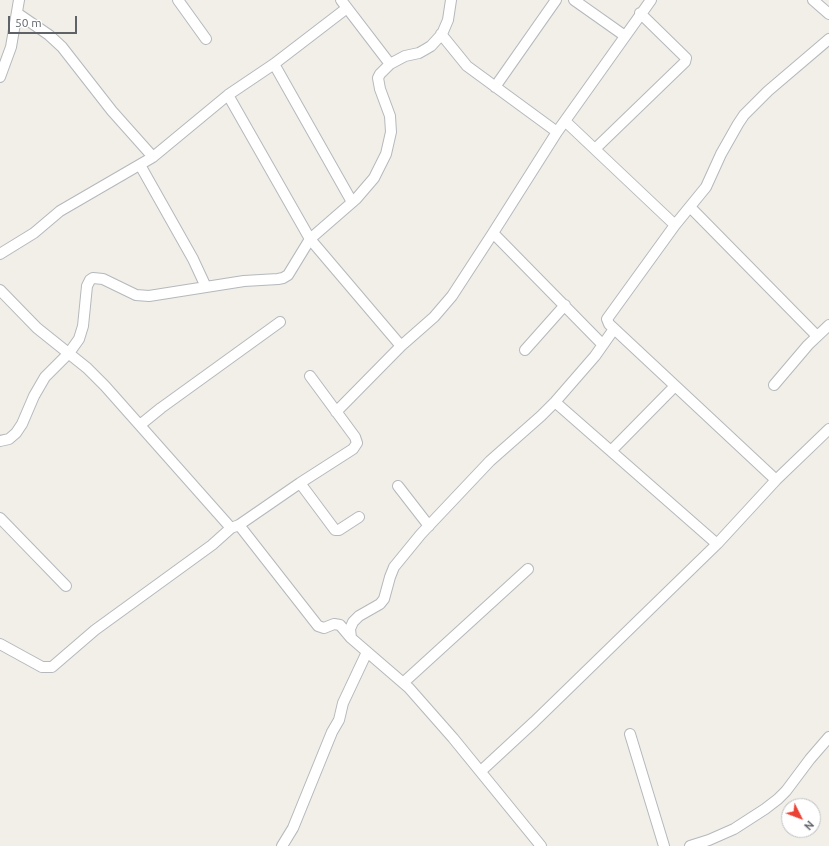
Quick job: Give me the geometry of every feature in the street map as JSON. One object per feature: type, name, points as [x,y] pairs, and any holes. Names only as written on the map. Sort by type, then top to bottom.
[{"type":"street","points":[[0,77],[11,47],[19,0]]},
{"type":"street","points":[[178,0],[206,39]]},
{"type":"street","points":[[0,442],[16,433],[45,377],[69,353],[81,335],[87,286],[93,278],[100,278],[128,292],[142,296],[149,296],[244,281],[283,278],[288,274],[310,239],[364,191],[374,178],[381,166],[388,147],[391,132],[390,116],[380,89],[378,78],[390,64],[405,56],[419,53],[431,46],[441,34],[448,20],[451,0]]},
{"type":"street","points":[[495,87],[556,0]]},
{"type":"street","points":[[574,0],[625,36]]},
{"type":"street","points":[[336,412],[401,346],[434,317],[457,289],[557,132],[640,13],[651,0]]},
{"type":"street","points":[[813,0],[829,14]]},
{"type":"street","points":[[0,254],[34,232],[60,211],[153,157],[228,96],[274,64],[344,4],[390,64]]},
{"type":"street","points":[[17,13],[62,47],[112,111],[153,157]]},
{"type":"street","points":[[594,149],[685,62],[686,58],[640,13]]},
{"type":"street","points":[[441,34],[463,63],[557,132]]},
{"type":"street","points":[[776,480],[614,329],[607,322],[607,317],[675,225],[699,198],[709,182],[721,154],[744,115],[768,91],[829,39]]},
{"type":"street","points":[[274,64],[352,202]]},
{"type":"street","points":[[228,96],[310,239],[401,346]]},
{"type":"street","points":[[565,121],[675,225]]},
{"type":"street","points":[[140,165],[193,259],[206,287]]},
{"type":"street","points":[[690,207],[817,336]]},
{"type":"street","points":[[493,233],[604,345]]},
{"type":"street","points":[[0,290],[37,328],[87,368],[101,382],[235,527],[318,626],[324,628],[338,624],[351,638],[403,683],[449,733],[542,846]]},
{"type":"street","points":[[525,350],[565,306]]},
{"type":"street","points":[[140,425],[161,408],[280,322]]},
{"type":"street","points":[[774,385],[808,345],[829,324]]},
{"type":"street","points":[[351,638],[350,629],[353,622],[359,616],[382,601],[386,596],[394,567],[429,526],[490,461],[555,402],[604,345],[614,329]]},
{"type":"street","points":[[0,644],[42,667],[52,667],[95,630],[235,527],[356,446],[357,442],[355,437],[310,376]]},
{"type":"street","points":[[611,452],[675,386]]},
{"type":"street","points":[[555,402],[717,544]]},
{"type":"street","points":[[480,771],[534,722],[717,544],[776,480],[829,430]]},
{"type":"street","points":[[300,483],[335,530],[338,530],[359,516]]},
{"type":"street","points":[[398,486],[429,526]]},
{"type":"street","points":[[0,518],[66,586]]},
{"type":"street","points":[[403,683],[528,569]]},
{"type":"street","points":[[282,846],[293,828],[332,732],[339,720],[343,703],[367,652]]},
{"type":"street","points":[[630,734],[664,846]]},
{"type":"street","points":[[690,846],[709,840],[734,828],[750,819],[778,799],[829,737]]}]
